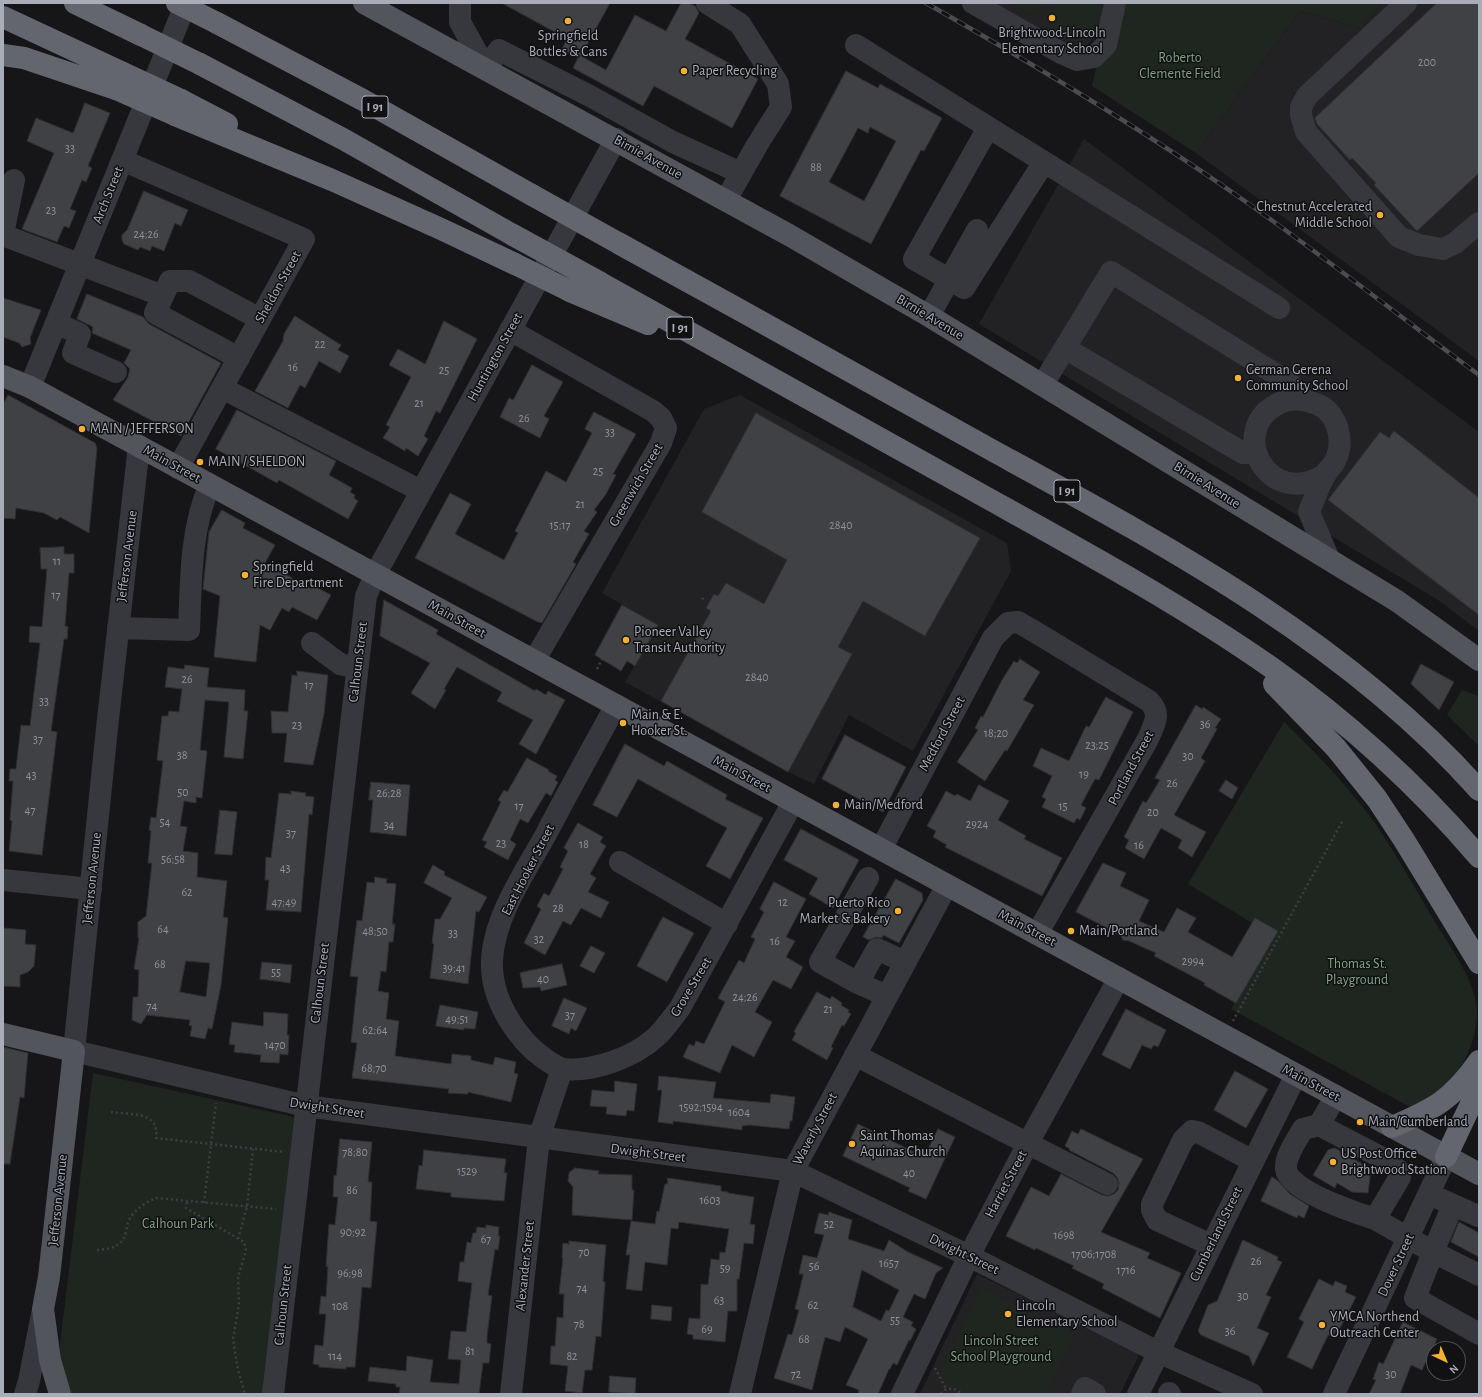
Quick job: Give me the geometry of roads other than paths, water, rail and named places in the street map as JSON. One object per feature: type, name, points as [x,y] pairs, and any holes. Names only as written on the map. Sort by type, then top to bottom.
[{"type":"highway","name":"I 91","points":[[75,3],[200,64],[336,136],[1081,550],[1226,636],[1311,697],[1364,741],[1409,782],[1479,857]]},
{"type":"highway","name":"I 91","points":[[177,3],[363,100],[1054,484],[1208,573],[1297,632],[1379,694],[1432,741],[1479,790]]},
{"type":"highway","points":[[3,18],[120,81],[332,180],[442,229],[570,291],[761,373]]},
{"type":"highway","points":[[3,55],[24,58],[120,81]]},
{"type":"highway","points":[[1226,636],[1309,719],[1364,781],[1404,840],[1479,963]]},
{"type":"highway","points":[[1392,1127],[1443,1101],[1457,1089],[1479,1062]]},
{"type":"highway","points":[[1446,1156],[1479,1087]]},
{"type":"main road","name":"Birnie Avenue","points":[[364,3],[616,139],[929,316],[1043,384],[1397,601],[1479,660]]},
{"type":"main road","name":"Main Street","points":[[3,376],[30,387],[1479,1174]]},
{"type":"main road","name":"Dwight Street","points":[[3,1034],[74,1051]]},
{"type":"main road","name":"Jefferson Avenue","points":[[60,1394],[50,1360],[43,1309],[49,1277],[74,1051]]},
{"type":"street","name":"Arch Street","points":[[30,387],[186,3]]},
{"type":"street","points":[[460,3],[460,22],[486,69],[499,50],[590,96],[673,142],[741,173]]},
{"type":"street","points":[[707,3],[740,24],[778,84],[781,107],[726,200]]},
{"type":"street","points":[[973,3],[1061,53],[1077,60],[1094,57],[1106,45],[1114,3]]},
{"type":"street","points":[[1406,3],[1307,96],[1301,106],[1303,124],[1314,143],[1399,237],[1419,245],[1442,249],[1455,242],[1479,223]]},
{"type":"street","points":[[856,45],[1279,308]]},
{"type":"street","points":[[988,128],[914,259],[964,288],[1044,162]]},
{"type":"street","name":"Huntington Street","points":[[374,574],[616,139]]},
{"type":"street","name":"Sheldon Street","points":[[122,160],[304,239],[178,468]]},
{"type":"street","points":[[14,180],[3,235],[163,296]]},
{"type":"street","points":[[929,316],[977,230]]},
{"type":"street","points":[[1043,384],[1111,272],[1290,383],[1295,399]]},
{"type":"street","points":[[239,358],[154,313],[170,281],[189,281],[260,319]]},
{"type":"street","points":[[56,324],[80,334],[74,353],[116,372]]},
{"type":"street","name":"Greenwich Street","points":[[510,330],[653,411],[661,418],[666,428],[661,443],[534,661]]},
{"type":"street","points":[[1065,348],[1243,453],[1256,453]]},
{"type":"street","points":[[222,388],[421,491]]},
{"type":"street","points":[[1326,474],[1316,480],[1302,484],[1289,484],[1275,478],[1262,467],[1256,453],[1254,443],[1256,429],[1263,417],[1277,404],[1295,399],[1307,400],[1329,412],[1337,425],[1340,448],[1335,462],[1326,474],[1309,512],[1329,559]]},
{"type":"street","name":"Jefferson Avenue","points":[[74,1051],[118,628],[139,446]]},
{"type":"street","points":[[118,628],[188,630],[192,568],[201,504],[210,485]]},
{"type":"street","name":"Calhoun Street","points":[[273,1394],[357,668],[366,596],[374,574]]},
{"type":"street","name":"Portland Street","points":[[1008,623],[1018,622],[1149,701],[1155,707],[1156,718],[1148,739],[1037,934]]},
{"type":"street","name":"Medford Street","points":[[881,849],[993,638],[1008,623]]},
{"type":"street","points":[[312,643],[340,664],[357,668]]},
{"type":"street","name":"East Hooker Street","points":[[562,1069],[552,1065],[540,1055],[513,1026],[498,994],[492,960],[495,940],[509,902],[616,705]]},
{"type":"street","name":"Grove Street","points":[[562,1069],[586,1068],[611,1062],[634,1052],[655,1038],[680,1008],[793,802]]},
{"type":"street","points":[[620,862],[727,924]]},
{"type":"street","points":[[868,878],[820,962],[858,983],[887,996]]},
{"type":"street","points":[[3,880],[90,889]]},
{"type":"street","name":"Waverly Street","points":[[740,1394],[793,1171],[947,885]]},
{"type":"street","points":[[858,983],[877,949],[905,962]]},
{"type":"street","name":"Harriet Street","points":[[902,1394],[969,1256],[1027,1144],[1119,978]]},
{"type":"street","name":"Dwight Street","points":[[74,1051],[306,1106],[793,1171],[969,1256],[1158,1352],[1243,1392]]},
{"type":"street","points":[[855,1056],[1107,1184]]},
{"type":"street","points":[[539,1138],[562,1069]]},
{"type":"street","name":"Cumberland Street","points":[[1138,1394],[1296,1075]]},
{"type":"street","points":[[1319,1125],[1336,1096]]},
{"type":"street","points":[[1375,1219],[1400,1177],[1398,1170],[1388,1161],[1319,1125],[1302,1129],[1291,1151],[1286,1167],[1288,1175],[1300,1186],[1333,1205],[1375,1219],[1408,1239],[1479,1275]]},
{"type":"street","points":[[1211,1245],[1157,1220],[1152,1210],[1152,1204],[1183,1140],[1192,1131],[1198,1132],[1253,1161]]},
{"type":"street","name":"Alexander Street","points":[[511,1394],[539,1138]]},
{"type":"street","name":"Dover Street","points":[[1334,1394],[1446,1156]]},
{"type":"street","points":[[1429,1194],[1479,1215]]},
{"type":"street","points":[[1453,1205],[1415,1298],[1479,1334]]},
{"type":"street","name":"Jefferson Avenue","points":[[25,1394],[29,1381],[43,1309]]},
{"type":"street","points":[[1082,1394],[1085,1388],[1095,1394]]},
{"type":"railway","points":[[926,3],[1085,97],[1201,171],[1300,241],[1479,375]]},
{"type":"place","name":"Brightwood-Lincoln Elementary School","points":[[1052,18]]},
{"type":"place","name":"Springfield Bottles & Cans","points":[[568,21]]},
{"type":"place","name":"Paper Recycling","points":[[684,71]]},
{"type":"place","name":"Chestnut Accelerated Middle School","points":[[1380,215]]},
{"type":"place","name":"German Gerena Community School","points":[[1238,378]]},
{"type":"place","name":"MAIN / JEFFERSON","points":[[82,429]]},
{"type":"place","name":"MAIN / SHELDON","points":[[200,462]]},
{"type":"place","name":"Springfield Fire Department","points":[[245,575]]},
{"type":"place","name":"Pioneer Valley Transit Authority","points":[[626,640]]},
{"type":"place","name":"Main & E. Hooker St.","points":[[623,723]]},
{"type":"place","name":"Main/Medford","points":[[836,805]]},
{"type":"place","name":"Puerto Rico Market & Bakery","points":[[898,911]]},
{"type":"place","name":"Main/Portland","points":[[1071,931]]},
{"type":"place","name":"Main/Cumberland","points":[[1360,1122]]},
{"type":"place","name":"Saint Thomas Aquinas Church","points":[[852,1144]]},
{"type":"place","name":"US Post Office Brightwood Station","points":[[1333,1162]]},
{"type":"place","name":"Lincoln Elementary School","points":[[1008,1314]]},
{"type":"place","name":"YMCA Northend Outreach Center","points":[[1322,1325]]},
{"type":"park label","name":"Roberto Clemente Field","points":[[1180,66]]},
{"type":"park label","name":"Thomas St. Playground","points":[[1357,972]]},
{"type":"park label","name":"Calhoun Park","points":[[178,1224]]},
{"type":"park label","name":"Lincoln Street School Playground","points":[[1001,1350]]}]
